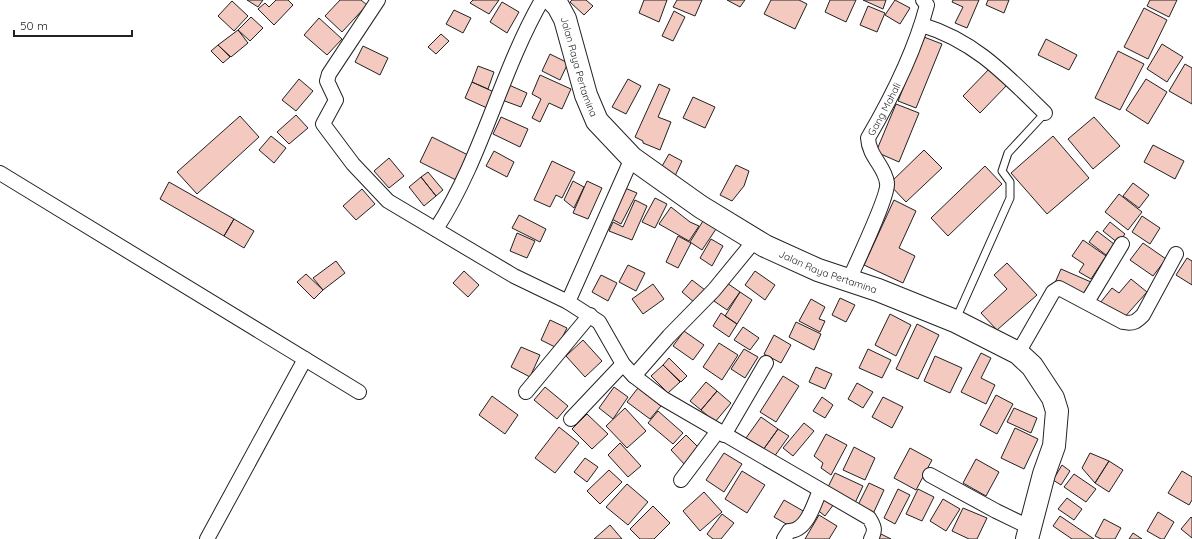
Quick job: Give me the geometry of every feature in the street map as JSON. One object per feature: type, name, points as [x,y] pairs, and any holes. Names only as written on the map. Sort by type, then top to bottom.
[{"type":"main road","name":"Jalan Raya Pertamina","points":[[552,0],[558,6],[565,19],[586,95],[597,121],[632,158],[701,207],[755,240],[818,270],[849,280],[955,321],[1018,353],[1032,366],[1053,398],[1057,411],[1054,446],[1028,533]]},
{"type":"street","points":[[378,0],[328,74],[327,81],[336,100],[323,124],[352,164],[388,201],[514,276],[568,302],[590,315],[606,330],[623,364],[634,376],[664,399],[869,518],[874,525],[875,532],[871,539]]},
{"type":"street","points":[[436,229],[454,202],[525,29],[542,0]]},
{"type":"street","name":"Gang Mahali","points":[[849,280],[887,192],[886,175],[869,149],[868,138],[899,78],[922,24],[927,5],[924,1]]},
{"type":"street","points":[[922,24],[942,31],[974,49],[995,64],[1045,113]]},
{"type":"street","points":[[568,302],[632,158]]},
{"type":"street","points":[[0,173],[359,392]]},
{"type":"street","points":[[634,376],[669,336],[714,290],[755,240]]},
{"type":"street","points":[[1087,302],[1122,244]]},
{"type":"street","points":[[1018,353],[1053,292],[1059,288],[1123,322],[1136,322],[1143,315],[1176,254]]},
{"type":"street","points":[[526,392],[590,315]]},
{"type":"street","points":[[207,539],[305,359]]},
{"type":"street","points":[[681,480],[721,433],[766,363]]},
{"type":"street","points":[[571,419],[623,364]]},
{"type":"street","points":[[930,475],[996,511],[1028,533]]},
{"type":"street","points":[[784,539],[789,531],[794,531],[806,522],[820,490]]},
{"type":"lane","points":[[955,321],[1010,198],[1010,182],[1002,170],[1008,153],[1045,113]]},
{"type":"building","points":[[247,0],[263,0],[258,7]]},
{"type":"building","points":[[276,0],[288,0],[293,5],[274,25],[258,9],[265,3],[269,7]]},
{"type":"building","points":[[340,0],[361,0],[367,5],[342,32],[325,16]]},
{"type":"building","points":[[473,0],[499,0],[489,14],[470,3]]},
{"type":"building","points":[[572,0],[586,0],[593,6],[584,15],[570,2]]},
{"type":"building","points":[[644,0],[667,0],[659,22],[639,13]]},
{"type":"building","points":[[677,0],[702,0],[695,16],[673,7]]},
{"type":"building","points":[[727,0],[745,0],[740,7]]},
{"type":"building","points":[[771,0],[799,0],[807,4],[795,29],[764,14]]},
{"type":"building","points":[[830,0],[856,0],[846,22],[825,12]]},
{"type":"building","points":[[863,0],[886,0],[883,9]]},
{"type":"building","points":[[895,0],[910,8],[900,24],[885,15]]},
{"type":"building","points":[[953,0],[979,0],[967,28],[955,23],[963,7],[952,2]]},
{"type":"building","points":[[988,0],[1009,0],[1004,13],[986,5]]},
{"type":"building","points":[[1150,0],[1177,0],[1169,17],[1147,6]]},
{"type":"building","points":[[232,1],[248,16],[234,31],[218,16]]},
{"type":"building","points":[[502,2],[519,12],[507,33],[490,22]]},
{"type":"building","points":[[868,6],[885,13],[877,32],[860,25]]},
{"type":"building","points":[[1144,8],[1167,20],[1148,59],[1124,47]]},
{"type":"building","points":[[454,10],[471,18],[463,33],[446,24]]},
{"type":"building","points":[[674,11],[685,17],[673,41],[662,36]]},
{"type":"building","points":[[251,17],[263,28],[250,41],[238,30]]},
{"type":"building","points":[[319,18],[342,39],[327,55],[304,35]]},
{"type":"building","points":[[238,30],[248,43],[231,57],[218,45]]},
{"type":"building","points":[[441,34],[449,41],[436,54],[428,47]]},
{"type":"building","points":[[924,37],[942,44],[916,108],[898,101]]},
{"type":"building","points":[[1046,39],[1077,55],[1069,70],[1038,55]]},
{"type":"building","points":[[1162,44],[1183,57],[1167,82],[1147,69]]},
{"type":"building","points":[[218,45],[230,57],[223,63],[211,51]]},
{"type":"building","points":[[363,46],[388,58],[380,75],[355,62]]},
{"type":"building","points":[[1118,51],[1144,64],[1120,110],[1095,98]]},
{"type":"building","points":[[550,54],[568,63],[560,80],[542,71]]},
{"type":"building","points":[[1185,64],[1192,68],[1192,104],[1169,91]]},
{"type":"building","points":[[478,66],[494,72],[488,89],[472,82]]},
{"type":"building","points":[[992,66],[1009,83],[980,113],[963,96]]},
{"type":"building","points":[[540,75],[571,89],[562,109],[549,103],[540,122],[532,118],[541,99],[532,94]]},
{"type":"building","points":[[299,79],[313,91],[296,111],[282,100]]},
{"type":"building","points":[[628,79],[641,86],[626,114],[612,107]]},
{"type":"building","points":[[1146,79],[1167,92],[1148,124],[1126,110]]},
{"type":"building","points":[[472,82],[494,92],[487,108],[465,98]]},
{"type":"building","points":[[659,84],[670,89],[658,117],[671,122],[660,150],[643,143],[643,141],[635,137]]},
{"type":"building","points":[[509,85],[527,93],[521,107],[502,100]]},
{"type":"building","points":[[693,97],[715,107],[705,128],[683,118]]},
{"type":"building","points":[[896,104],[919,113],[899,162],[876,152]]},
{"type":"building","points":[[296,115],[308,128],[289,144],[277,132]]},
{"type":"building","points":[[240,116],[259,137],[197,194],[177,172]]},
{"type":"building","points":[[501,117],[528,129],[520,147],[493,134]]},
{"type":"building","points":[[1094,117],[1120,146],[1093,169],[1068,139]]},
{"type":"building","points":[[271,136],[286,148],[274,163],[259,150]]},
{"type":"building","points":[[1053,136],[1089,178],[1047,214],[1011,173]]},
{"type":"building","points":[[432,137],[468,155],[456,180],[420,162]]},
{"type":"building","points":[[1153,145],[1184,161],[1175,179],[1144,162]]},
{"type":"building","points":[[924,150],[942,168],[906,202],[889,184]]},
{"type":"building","points":[[494,151],[514,162],[507,177],[486,166]]},
{"type":"building","points":[[669,154],[682,161],[675,176],[661,168]]},
{"type":"building","points":[[389,158],[404,176],[389,188],[374,171]]},
{"type":"building","points":[[552,161],[575,172],[562,198],[556,195],[550,207],[534,200]]},
{"type":"building","points":[[736,165],[749,171],[744,186],[732,201],[720,195]]},
{"type":"building","points":[[985,166],[1002,184],[948,236],[931,218]]},
{"type":"building","points":[[428,172],[443,190],[436,196],[421,177]]},
{"type":"building","points":[[421,177],[436,196],[424,206],[409,187]]},
{"type":"building","points":[[573,181],[584,187],[574,208],[564,200]]},
{"type":"building","points":[[587,181],[602,188],[588,219],[573,213]]},
{"type":"building","points":[[169,182],[234,219],[224,236],[160,199]]},
{"type":"building","points":[[1133,183],[1149,195],[1139,208],[1123,196]]},
{"type":"building","points":[[625,188],[637,193],[621,224],[610,218]]},
{"type":"building","points":[[362,189],[375,204],[356,220],[343,206]]},
{"type":"building","points":[[1119,194],[1142,212],[1128,230],[1105,212]]},
{"type":"building","points":[[655,198],[667,204],[655,228],[642,222]]},
{"type":"building","points":[[635,200],[647,206],[632,240],[609,231],[613,222],[623,227]]},
{"type":"building","points":[[894,200],[916,211],[899,248],[915,256],[903,283],[864,265]]},
{"type":"building","points":[[671,207],[690,222],[699,226],[689,241],[659,224]]},
{"type":"building","points":[[519,215],[546,229],[540,242],[512,228]]},
{"type":"building","points":[[1142,216],[1160,228],[1150,244],[1132,232]]},
{"type":"building","points":[[234,219],[254,231],[244,248],[224,236]]},
{"type":"building","points":[[703,221],[716,229],[702,250],[690,242]]},
{"type":"building","points":[[1110,222],[1125,234],[1118,243],[1103,231]]},
{"type":"building","points":[[1097,231],[1114,244],[1106,255],[1089,242]]},
{"type":"building","points":[[517,233],[535,241],[527,258],[510,251]]},
{"type":"building","points":[[678,236],[691,243],[678,268],[666,262]]},
{"type":"building","points":[[711,239],[723,246],[712,266],[700,258]]},
{"type":"building","points":[[1083,240],[1106,256],[1091,279],[1079,272],[1084,264],[1072,256]]},
{"type":"building","points":[[1143,243],[1166,259],[1153,276],[1130,260]]},
{"type":"building","points":[[1187,258],[1192,261],[1192,285],[1176,275]]},
{"type":"building","points":[[336,261],[345,273],[323,290],[313,278]]},
{"type":"building","points":[[1007,263],[1037,295],[997,330],[981,313],[1007,289],[994,275]]},
{"type":"building","points":[[628,265],[645,273],[636,291],[619,282]]},
{"type":"building","points":[[1061,269],[1091,282],[1084,298],[1054,285]]},
{"type":"building","points":[[464,271],[479,285],[468,297],[453,283]]},
{"type":"building","points":[[755,271],[775,285],[765,300],[745,285]]},
{"type":"building","points":[[306,274],[323,290],[314,299],[297,282]]},
{"type":"building","points":[[601,275],[617,283],[608,301],[592,292]]},
{"type":"building","points":[[1131,279],[1147,292],[1122,320],[1100,303],[1112,288],[1119,293]]},
{"type":"building","points":[[692,280],[705,290],[695,303],[682,292]]},
{"type":"building","points":[[727,283],[740,292],[727,310],[714,301]]},
{"type":"building","points":[[653,284],[664,299],[643,314],[632,299]]},
{"type":"building","points":[[740,292],[752,300],[737,324],[725,316]]},
{"type":"building","points":[[840,298],[855,305],[846,322],[832,315]]},
{"type":"building","points":[[811,299],[825,307],[819,319],[825,321],[820,332],[799,321]]},
{"type":"building","points":[[721,313],[737,324],[729,337],[713,326]]},
{"type":"building","points":[[890,314],[911,325],[896,356],[875,345]]},
{"type":"building","points":[[550,320],[567,328],[557,348],[541,340]]},
{"type":"building","points":[[796,322],[821,334],[814,350],[789,337]]},
{"type":"building","points":[[917,324],[939,335],[918,379],[896,369]]},
{"type":"building","points":[[743,327],[759,338],[750,350],[734,340]]},
{"type":"building","points":[[684,331],[704,345],[693,360],[673,346]]},
{"type":"building","points":[[774,335],[791,345],[781,363],[764,354]]},
{"type":"building","points":[[583,340],[602,361],[585,377],[566,356]]},
{"type":"building","points":[[719,343],[738,355],[722,380],[703,367]]},
{"type":"building","points":[[521,347],[540,355],[530,377],[511,367]]},
{"type":"building","points":[[744,349],[758,357],[745,378],[731,369]]},
{"type":"building","points":[[868,349],[891,360],[882,378],[859,368]]},
{"type":"building","points":[[981,353],[991,358],[981,378],[995,385],[986,404],[961,392]]},
{"type":"building","points":[[935,356],[962,368],[950,393],[924,381]]},
{"type":"building","points":[[669,358],[687,376],[681,382],[663,365]]},
{"type":"building","points":[[663,365],[680,382],[668,393],[651,376]]},
{"type":"building","points":[[816,367],[832,374],[825,389],[809,382]]},
{"type":"building","points":[[783,376],[799,386],[776,422],[760,412]]},
{"type":"building","points":[[706,382],[717,391],[701,410],[690,401]]},
{"type":"building","points":[[857,383],[873,392],[863,408],[848,399]]},
{"type":"building","points":[[545,387],[568,406],[557,419],[534,400]]},
{"type":"building","points":[[614,387],[628,397],[613,419],[599,408]]},
{"type":"building","points":[[638,388],[661,406],[650,419],[627,402]]},
{"type":"building","points":[[717,391],[731,403],[715,422],[701,410]]},
{"type":"building","points":[[996,395],[1013,404],[997,434],[980,425]]},
{"type":"building","points":[[492,396],[518,415],[505,434],[479,415]]},
{"type":"building","points":[[822,397],[833,405],[825,418],[813,411]]},
{"type":"building","points":[[883,397],[903,407],[892,428],[872,417]]},
{"type":"building","points":[[625,408],[646,431],[627,448],[606,426]]},
{"type":"building","points":[[1014,408],[1037,418],[1031,433],[1007,422]]},
{"type":"building","points":[[658,411],[683,433],[673,444],[648,423]]},
{"type":"building","points":[[587,414],[608,434],[592,449],[572,429]]},
{"type":"building","points":[[761,417],[778,429],[763,450],[746,438]]},
{"type":"building","points":[[804,423],[814,431],[793,456],[783,448]]},
{"type":"building","points":[[559,427],[579,443],[555,473],[535,458]]},
{"type":"building","points":[[1015,428],[1038,439],[1024,469],[1001,458]]},
{"type":"building","points":[[778,429],[789,436],[774,457],[763,450]]},
{"type":"building","points":[[826,434],[847,445],[831,475],[821,468],[823,463],[814,456]]},
{"type":"building","points":[[686,435],[702,451],[687,467],[671,450]]},
{"type":"building","points":[[620,443],[641,466],[628,477],[608,455]]},
{"type":"building","points":[[854,447],[875,458],[865,480],[843,470]]},
{"type":"building","points":[[910,448],[932,460],[916,490],[894,478]]},
{"type":"building","points":[[724,453],[742,464],[724,492],[706,480]]},
{"type":"building","points":[[1090,453],[1109,461],[1095,483],[1082,468]]},
{"type":"building","points":[[585,458],[598,467],[587,482],[574,472]]},
{"type":"building","points":[[976,459],[999,472],[986,496],[963,483]]},
{"type":"building","points":[[1109,461],[1123,470],[1109,492],[1095,483]]},
{"type":"building","points":[[1062,465],[1070,471],[1061,485],[1053,480]]},
{"type":"building","points":[[609,470],[622,482],[600,504],[587,491]]},
{"type":"building","points":[[742,471],[765,485],[747,513],[725,499]]},
{"type":"building","points":[[1182,471],[1192,477],[1192,500],[1189,505],[1168,493]]},
{"type":"building","points":[[835,473],[863,486],[855,503],[827,489]]},
{"type":"building","points":[[1074,474],[1096,489],[1086,502],[1064,487]]},
{"type":"building","points":[[869,483],[884,490],[873,514],[857,507]]},
{"type":"building","points":[[627,484],[648,502],[628,525],[606,507]]},
{"type":"building","points":[[898,489],[910,495],[895,524],[884,518]]},
{"type":"building","points":[[918,489],[934,497],[922,521],[906,514]]},
{"type":"building","points":[[704,492],[722,512],[700,531],[683,511]]},
{"type":"building","points":[[823,497],[834,504],[825,516],[815,508]]},
{"type":"building","points":[[1067,498],[1082,509],[1074,520],[1058,509]]},
{"type":"building","points":[[943,499],[960,509],[946,531],[930,521]]},
{"type":"building","points":[[784,500],[805,512],[795,529],[774,517]]},
{"type":"building","points":[[653,506],[670,523],[654,539],[640,539],[630,529]]},
{"type":"building","points":[[963,508],[987,518],[977,539],[969,539],[952,531]]},
{"type":"building","points":[[1158,512],[1174,522],[1164,539],[1161,539],[1147,531]]},
{"type":"building","points":[[722,514],[734,523],[721,539],[713,539],[707,534]]},
{"type":"building","points":[[819,515],[837,526],[829,539],[805,539]]},
{"type":"building","points":[[1060,516],[1094,539],[1072,539],[1053,526]]},
{"type":"building","points":[[1191,517],[1192,518],[1192,538],[1181,529]]},
{"type":"building","points":[[1104,519],[1121,528],[1115,539],[1101,539],[1095,536]]},
{"type":"building","points":[[610,525],[622,539],[594,539]]},
{"type":"building","points":[[1133,533],[1142,539],[1129,539]]},
{"type":"building","points":[[881,534],[891,539],[878,539]]}]
